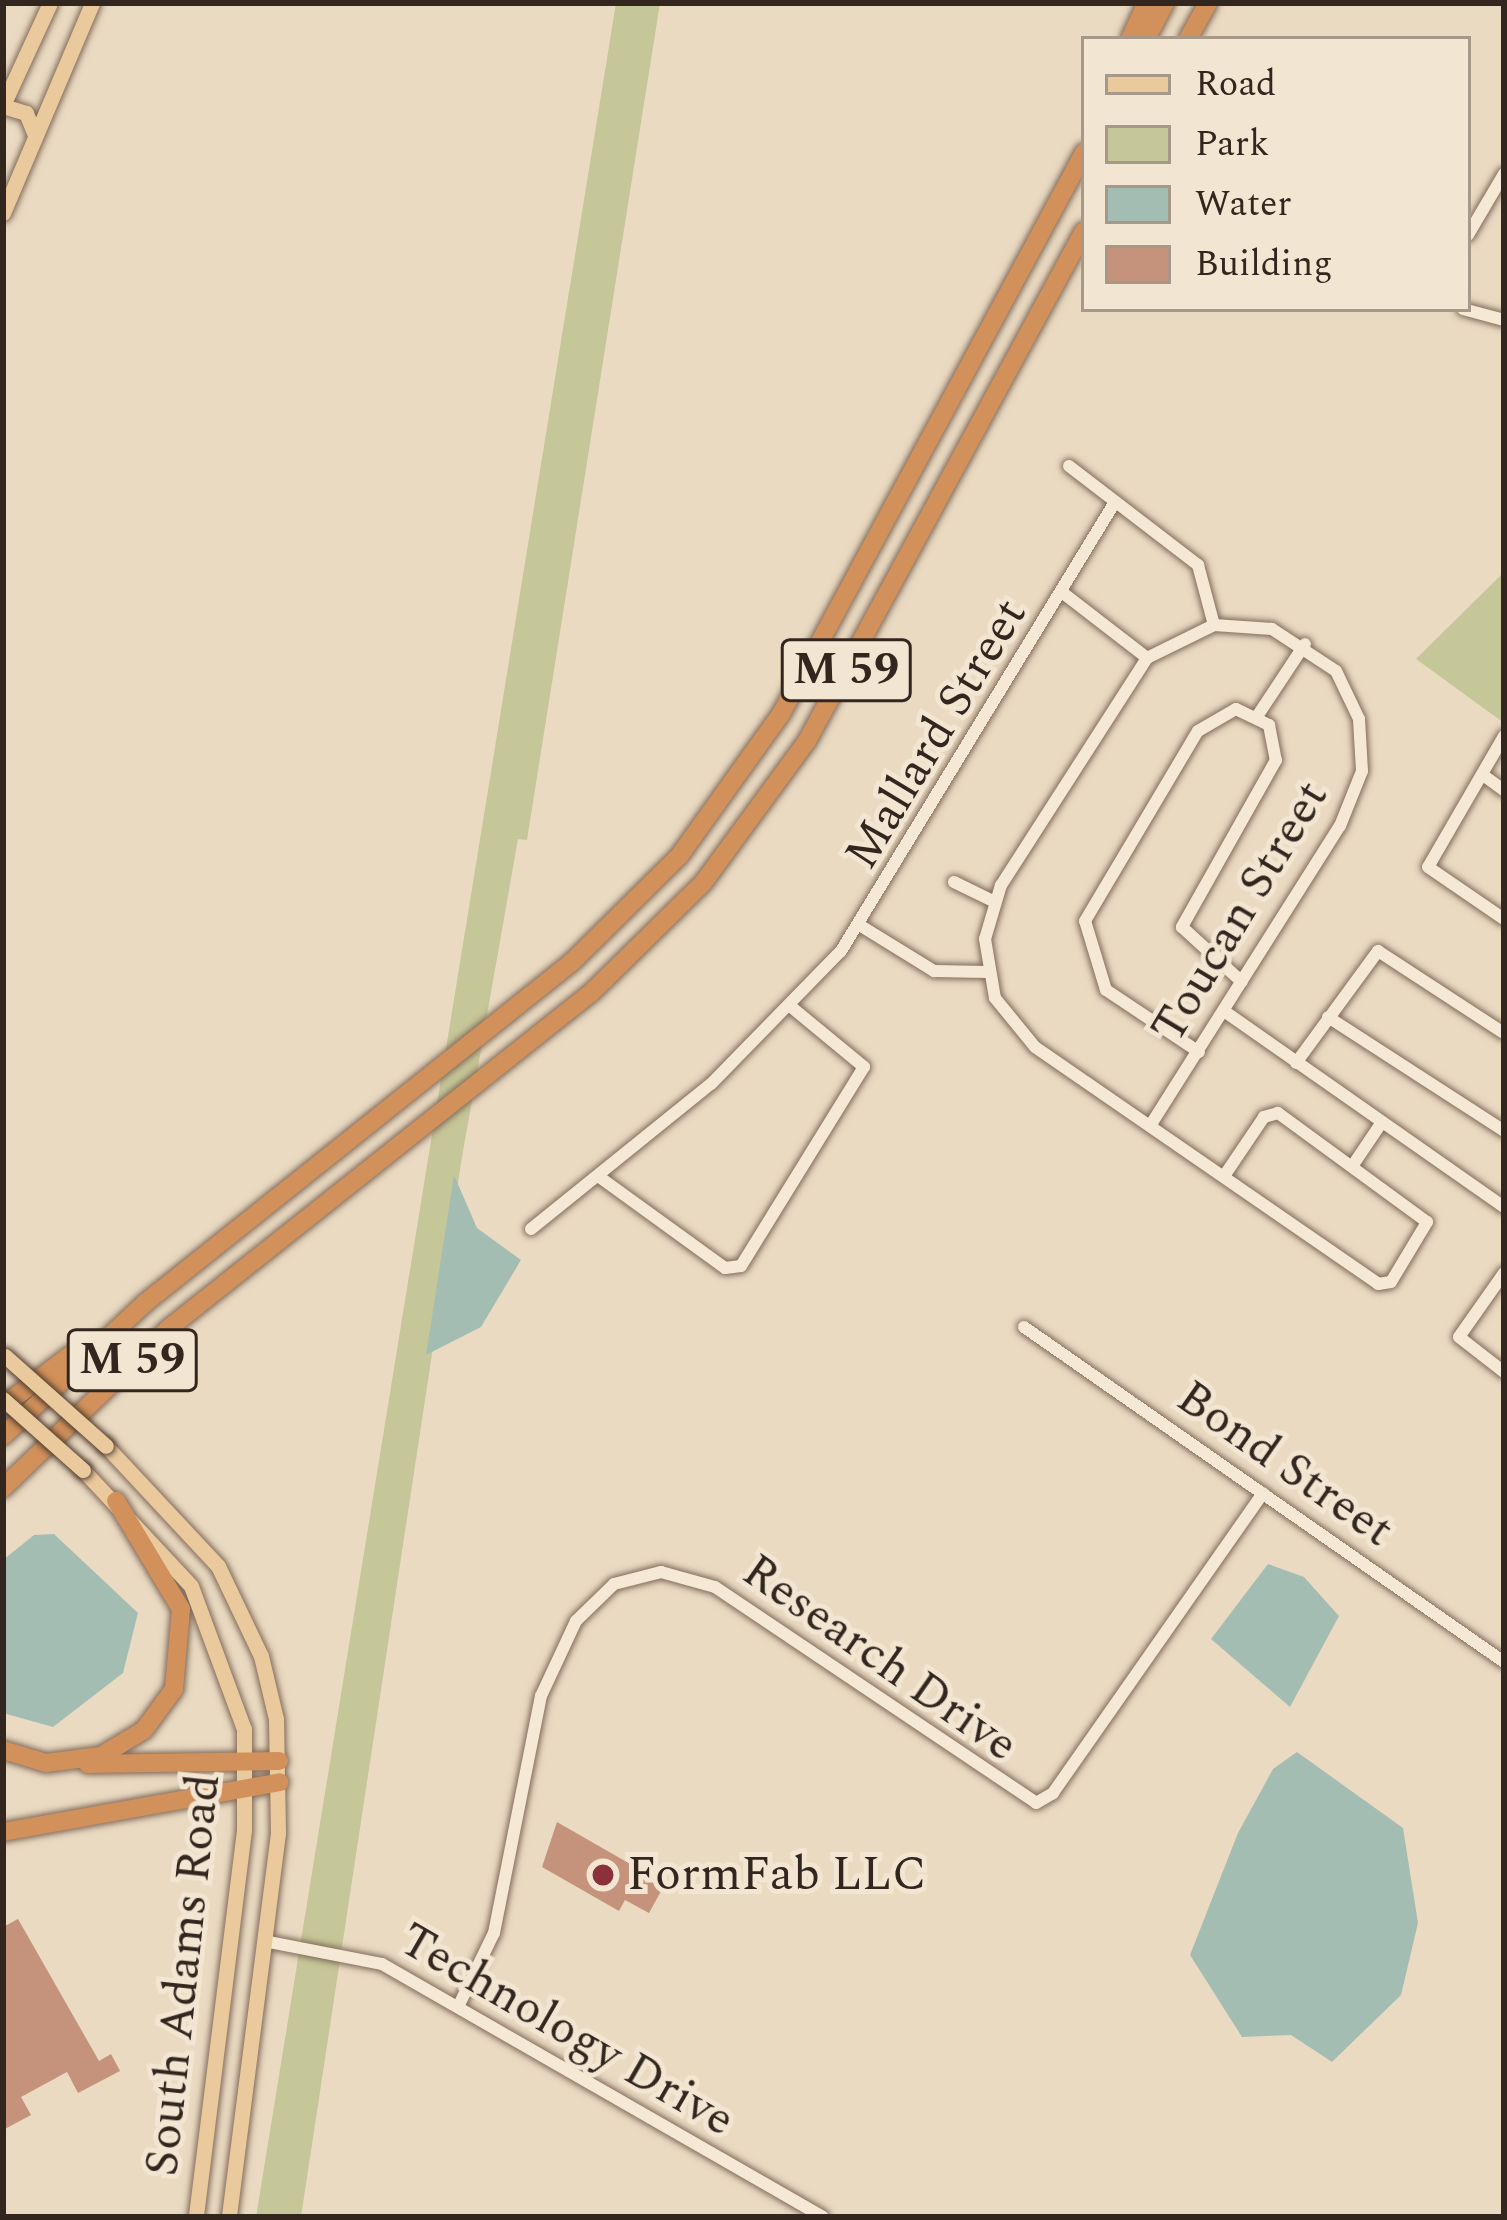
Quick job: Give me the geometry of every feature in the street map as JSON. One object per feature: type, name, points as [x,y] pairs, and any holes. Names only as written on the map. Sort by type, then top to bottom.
[{"type":"highway","points":[[1131,36],[1147,3]]},
{"type":"highway","points":[[1148,36],[1166,3]]},
{"type":"highway","points":[[1190,36],[1208,3]]},
{"type":"highway","points":[[1029,255],[1081,143]]},
{"type":"highway","name":"M 59","points":[[3,1436],[145,1303],[497,1023],[633,906],[735,784],[1081,159]]},
{"type":"highway","name":"M 59","points":[[4,1487],[168,1329],[488,1075],[651,938],[768,800],[1081,236]]},
{"type":"highway","points":[[3,1402],[145,1303]]},
{"type":"highway","points":[[72,1762],[144,1730],[183,1653],[172,1582],[116,1501]]},
{"type":"highway","points":[[3,1750],[72,1762],[246,1775],[280,1782]]},
{"type":"highway","points":[[3,1832],[246,1775],[279,1761]]},
{"type":"main road","points":[[35,135],[26,113],[3,105],[50,3]]},
{"type":"main road","points":[[3,213],[92,3]]},
{"type":"main road","name":"South Adams Road","points":[[4,1355],[106,1446],[226,1579],[267,1674],[280,1782],[229,2217]]},
{"type":"main road","name":"South Adams Road","points":[[3,1402],[116,1501],[208,1618],[234,1683],[246,1775],[196,2217]]},
{"type":"main road","points":[[218,2033],[234,2029],[251,2044]]},
{"type":"street","points":[[1471,230],[1504,174]]},
{"type":"street","points":[[1471,311],[1504,320]]},
{"type":"street","points":[[1069,466],[1198,565],[1214,625]]},
{"type":"street","name":"Mallard Street","points":[[531,1228],[598,1176],[790,1006],[861,926],[1115,502]]},
{"type":"street","points":[[1063,593],[1148,658]]},
{"type":"street","points":[[1224,1177],[1270,1112],[1427,1222],[1384,1286],[1224,1177],[1150,1126],[1016,1029],[987,972],[993,901],[1148,658],[1214,625],[1305,644],[1258,715]]},
{"type":"street","name":"Toucan Street","points":[[1150,1126],[1242,982],[1362,771],[1351,695],[1305,644]]},
{"type":"street","points":[[1199,1052],[1106,990],[1085,920],[1198,730],[1225,710],[1258,715]]},
{"type":"street","points":[[1242,982],[1182,928],[1276,760],[1258,715]]},
{"type":"street","points":[[1504,736],[1428,867],[1504,919]]},
{"type":"street","points":[[1483,775],[1504,790]]},
{"type":"street","points":[[954,882],[993,901]]},
{"type":"street","points":[[861,926],[934,971],[987,972]]},
{"type":"street","points":[[1296,1063],[1378,950],[1504,1033]]},
{"type":"street","points":[[598,1176],[725,1268],[741,1266],[865,1067],[790,1006]]},
{"type":"street","points":[[1224,1011],[1504,1207]]},
{"type":"street","points":[[1328,1017],[1504,1131]]},
{"type":"street","points":[[1353,1166],[1382,1122]]},
{"type":"street","points":[[1504,1273],[1459,1337],[1504,1372]]},
{"type":"street","name":"Bond Street","points":[[1024,1327],[1504,1662]]},
{"type":"street","name":"Research Drive","points":[[458,2007],[494,1934],[541,1696],[603,1592],[647,1573],[704,1581],[1036,1803],[1263,1493]]},
{"type":"street","name":"Technology Drive","points":[[264,1940],[367,1957],[823,2217]]},
{"type":"green space","points":[[616,3],[660,3],[527,840],[518,839],[461,1163],[301,2217],[256,2217]]},
{"type":"green space","points":[[1504,572],[1504,723],[1416,659]]},
{"type":"water","points":[[454,1175],[477,1228],[521,1260],[481,1327],[426,1355]]},
{"type":"water","points":[[54,1534],[138,1613],[123,1673],[53,1727],[3,1713],[3,1560],[34,1535]]},
{"type":"water","points":[[1268,1564],[1304,1577],[1339,1616],[1290,1707],[1211,1639]]},
{"type":"water","points":[[1297,1752],[1403,1828],[1418,1923],[1401,1995],[1332,2062],[1291,2035],[1242,2037],[1190,1955],[1238,1833],[1273,1769]]},
{"type":"building","name":"FormFab LLC","points":[[557,1822],[665,1884],[649,1913],[625,1900],[619,1911],[542,1867]]},
{"type":"building","points":[[18,1919],[99,2061],[111,2054],[120,2071],[78,2093],[67,2072],[21,2097],[31,2115],[3,2130],[3,1927]]},
{"type":"place","name":"FormFab LLC","points":[[603,1875]]}]
